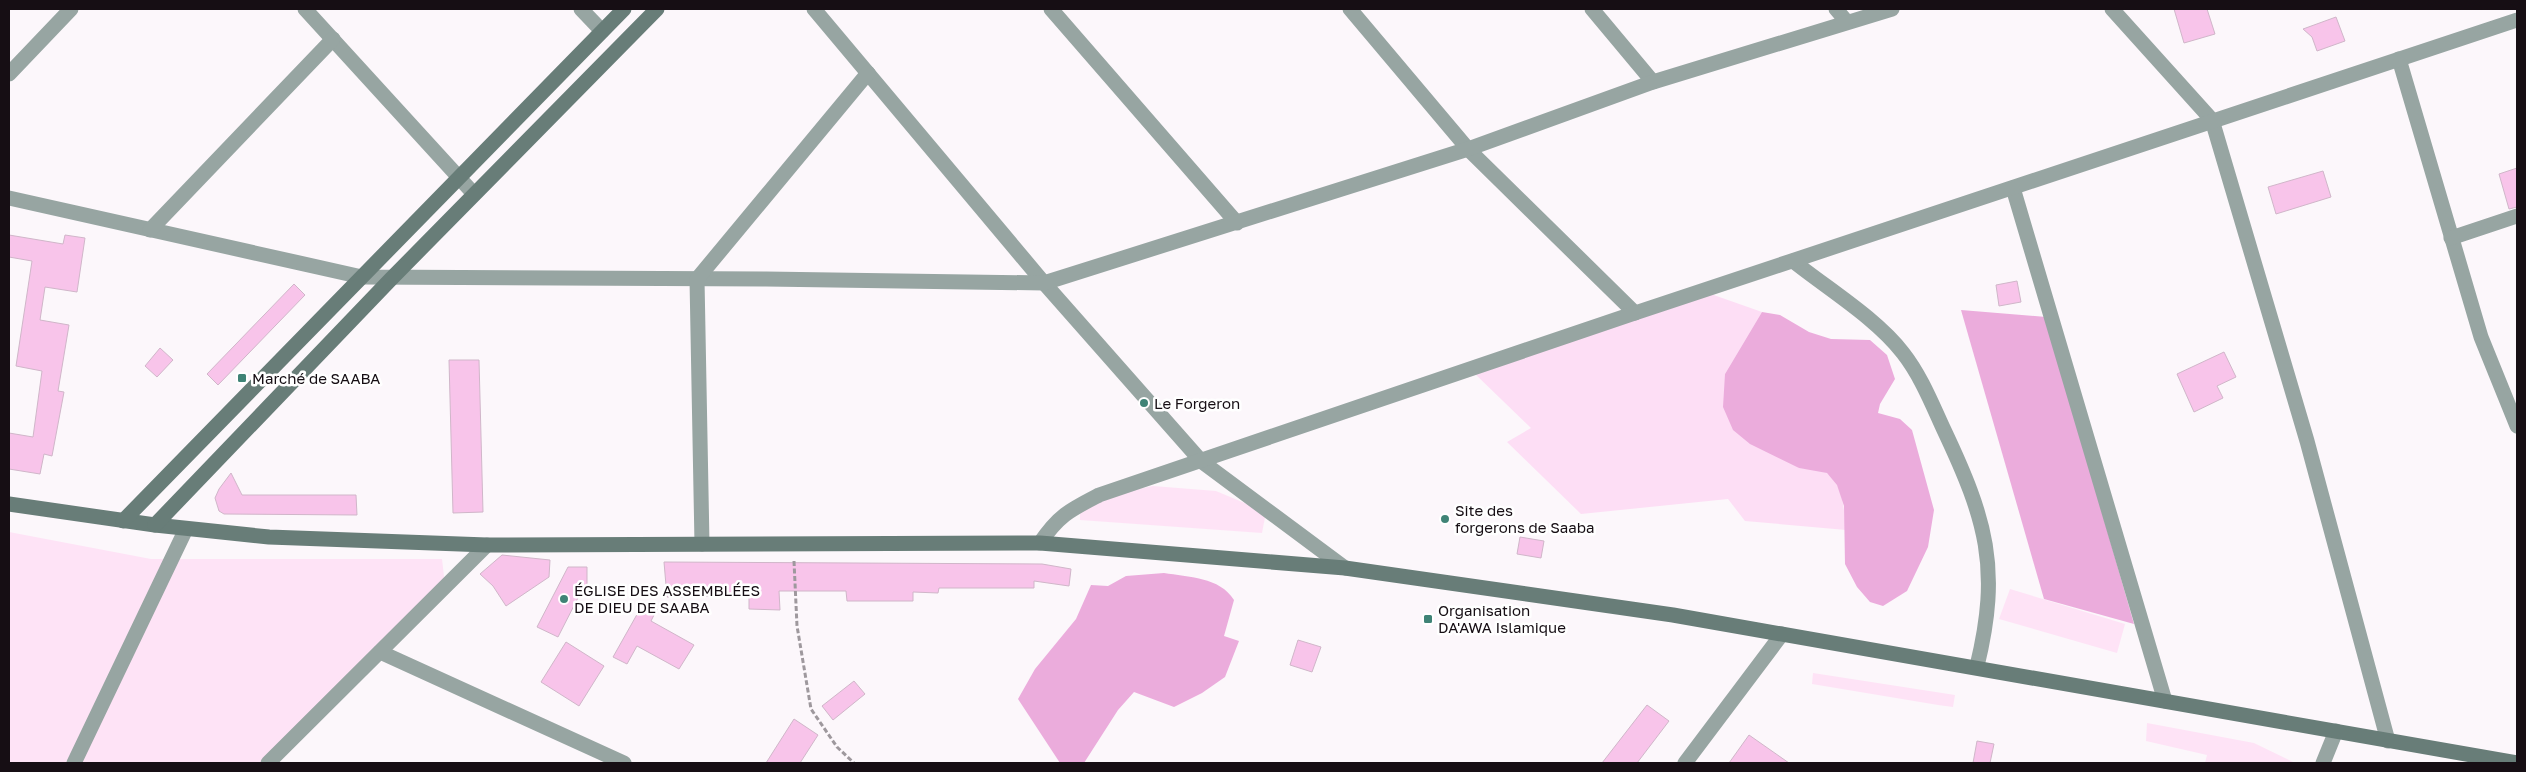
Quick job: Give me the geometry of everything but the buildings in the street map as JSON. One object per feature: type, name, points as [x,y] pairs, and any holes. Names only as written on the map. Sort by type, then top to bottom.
[{"type":"street","points":[[9,74],[71,9]]},
{"type":"street","points":[[305,9],[474,194]]},
{"type":"street","points":[[581,9],[602,31]]},
{"type":"street","points":[[123,521],[624,9]]},
{"type":"street","points":[[154,525],[391,279],[657,9]]},
{"type":"street","points":[[814,9],[1044,283],[1201,461],[1345,568]]},
{"type":"street","points":[[1051,9],[1237,223]]},
{"type":"street","points":[[1350,9],[1468,149],[1635,313]]},
{"type":"street","points":[[1592,9],[1653,82]]},
{"type":"street","points":[[1836,9],[1847,22]]},
{"type":"street","points":[[9,198],[362,277],[391,279],[697,279],[1044,283],[1468,149],[1653,82],[1892,9]]},
{"type":"street","points":[[2112,9],[2212,120],[2309,450],[2388,741]]},
{"type":"street","points":[[1040,543],[1052,525],[1067,511],[1099,495],[1635,313],[2517,20]]},
{"type":"street","points":[[150,230],[333,39]]},
{"type":"street","points":[[2398,59],[2481,337],[2517,426]]},
{"type":"street","points":[[702,544],[697,279],[868,73]]},
{"type":"street","points":[[2013,188],[2165,701]]},
{"type":"street","points":[[2451,238],[2517,216]]},
{"type":"street","points":[[1793,261],[1873,324],[1902,352],[1921,380],[1969,484],[1987,542],[1990,594],[1985,631],[1977,666]]},
{"type":"street","points":[[9,504],[154,525],[269,537],[487,545],[1040,543],[1345,568],[1673,615],[1977,666],[2517,763]]},
{"type":"street","points":[[74,763],[186,529]]},
{"type":"street","points":[[268,763],[487,545]]},
{"type":"street","points":[[1685,763],[1782,634]]},
{"type":"street","points":[[380,652],[600,759],[624,763]]},
{"type":"street","points":[[2324,763],[2336,731]]},
{"type":"path","points":[[794,543],[797,626],[811,709],[837,747],[854,763]]},
{"type":"shaded area","points":[[1708,293],[1762,312],[1725,374],[1799,468],[1821,471],[1833,478],[1840,491],[1844,507],[1846,530],[1745,521],[1728,499],[1581,514],[1507,442],[1531,428],[1472,371]]},
{"type":"shaded area","points":[[1961,310],[2046,317],[2134,624],[2044,599]]},
{"type":"shaded area","points":[[1762,312],[1780,315],[1809,332],[1831,339],[1870,340],[1887,355],[1895,379],[1880,404],[1878,413],[1900,419],[1912,430],[1934,510],[1928,547],[1907,591],[1883,606],[1870,602],[1857,587],[1845,564],[1844,506],[1837,485],[1827,473],[1799,468],[1750,444],[1733,430],[1723,407],[1725,374]]},
{"type":"shaded area","points":[[1153,486],[1216,491],[1266,512],[1262,533],[1080,520],[1080,507],[1109,495]]},
{"type":"shaded area","points":[[9,532],[151,559],[442,559],[445,585],[266,763],[9,763]]},
{"type":"shaded area","points":[[1164,573],[1212,582],[1228,592],[1234,600],[1224,636],[1239,641],[1225,677],[1202,693],[1174,707],[1134,692],[1118,710],[1084,763],[1060,763],[1018,699],[1035,669],[1076,619],[1091,585],[1108,586],[1126,576]]},
{"type":"shaded area","points":[[2010,589],[2125,624],[2117,653],[1999,619]]},
{"type":"shaded area","points":[[1813,673],[1955,695],[1953,707],[1812,684]]},
{"type":"shaded area","points":[[2147,723],[2254,743],[2295,763],[2205,763],[2207,755],[2146,741]]},
{"type":"place","name":"Marché de SAABA","points":[[242,378]]},
{"type":"place","name":"Le Forgeron","points":[[1144,403]]},
{"type":"place","name":"Site des forgerons de Saaba","points":[[1445,519]]},
{"type":"place","name":"ÉGLISE DES ASSEMBLÉES DE DIEU DE SAABA","points":[[564,599]]},
{"type":"place","name":"Organisation DA'AWA Islamique","points":[[1428,619]]}]
